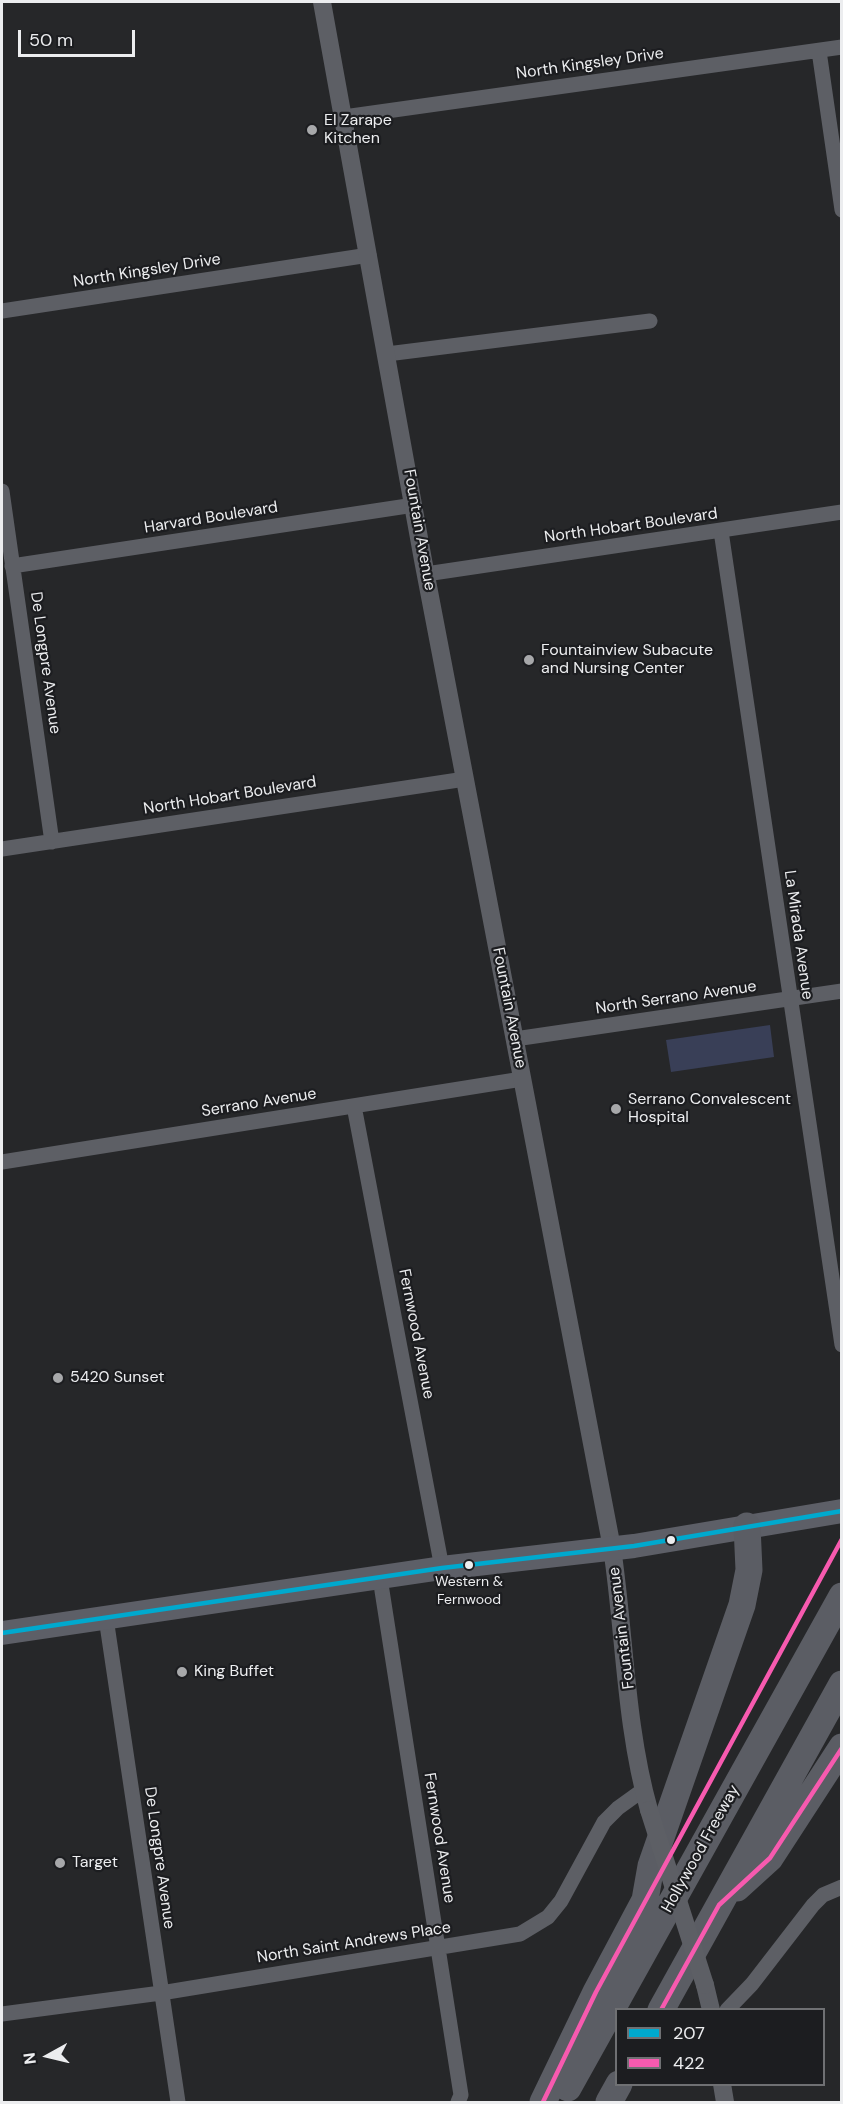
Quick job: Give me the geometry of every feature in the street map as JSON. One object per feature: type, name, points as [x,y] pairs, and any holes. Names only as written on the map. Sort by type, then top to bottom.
[{"type":"highway","points":[[543,2103],[596,1992],[645,1900],[651,1866],[742,1605],[749,1570],[747,1526]]},
{"type":"highway","name":"Hollywood Freeway","points":[[560,2103],[842,1596]]},
{"type":"highway","points":[[662,2008],[842,1684]]},
{"type":"highway","points":[[719,1905],[770,1858],[842,1747]]},
{"type":"highway","points":[[609,2103],[618,2086]]},
{"type":"main road","points":[[2,1633],[442,1569],[612,1548],[838,1511]]},
{"type":"street","name":"Fountain Avenue","points":[[322,2],[426,574],[612,1548],[618,1584],[632,1723],[643,1790],[711,2008]]},
{"type":"street","name":"North Kingsley Drive","points":[[344,117],[842,47]]},
{"type":"street","points":[[819,51],[842,210]]},
{"type":"street","name":"North Kingsley Drive","points":[[2,311],[369,255]]},
{"type":"street","points":[[387,354],[650,321]]},
{"type":"street","name":"De Longpre Avenue","points":[[2,490],[52,842]]},
{"type":"street","name":"Harvard Boulevard","points":[[12,566],[414,505]]},
{"type":"street","name":"North Hobart Boulevard","points":[[426,574],[842,512]]},
{"type":"street","name":"La Mirada Avenue","points":[[721,531],[842,1345]]},
{"type":"street","name":"North Hobart Boulevard","points":[[2,849],[465,779]]},
{"type":"street","name":"North Serrano Avenue","points":[[515,1039],[842,991]]},
{"type":"street","name":"Serrano Avenue","points":[[2,1162],[522,1079]]},
{"type":"street","name":"Fernwood Avenue","points":[[354,1106],[442,1569]]},
{"type":"street","name":"Fernwood Avenue","points":[[380,1578],[461,2095],[458,2103]]},
{"type":"street","name":"De Longpre Avenue","points":[[106,1618],[178,2103]]},
{"type":"street","name":"North Saint Andrews Place","points":[[2,2014],[161,1993],[520,1934],[548,1917],[561,1901],[604,1822],[618,1808],[643,1790]]},
{"type":"street","points":[[729,2008],[752,1984],[813,1905],[823,1895],[842,1887]]},
{"type":"street","points":[[723,2086],[725,2103]]},
{"type":"shaded area","points":[[770,1025],[774,1057],[671,1072],[666,1040]]},
{"type":"transit line","name":"207","points":[[2,1633],[442,1568],[634,1546],[842,1511]]},
{"type":"transit line","name":"422","points":[[543,2102],[596,1992],[842,1539]]},
{"type":"transit line","name":"422","points":[[662,2008],[719,1905],[770,1858],[842,1748]]},
{"type":"place","name":"El Zarape Kitchen","points":[[312,130]]},
{"type":"place","name":"Fountainview Subacute and Nursing Center","points":[[529,660]]},
{"type":"place","name":"Serrano Convalescent Hospital","points":[[616,1109]]},
{"type":"place","name":"5420 Sunset","points":[[58,1378]]},
{"type":"place","name":"Western & Fernwood","points":[[469,1565]]},
{"type":"place","name":"King Buffet","points":[[182,1672]]},
{"type":"place","name":"Target","points":[[60,1863]]}]
